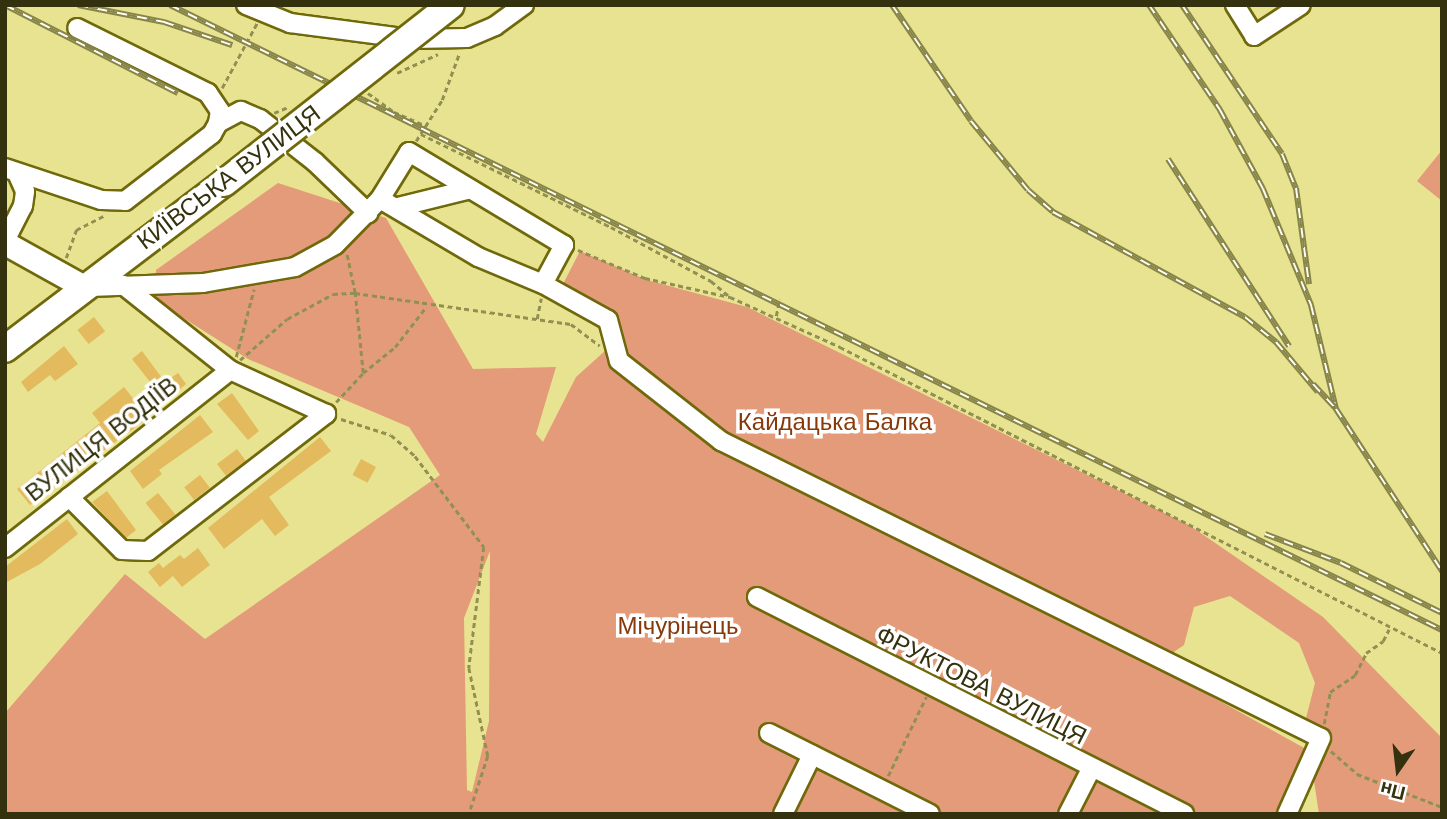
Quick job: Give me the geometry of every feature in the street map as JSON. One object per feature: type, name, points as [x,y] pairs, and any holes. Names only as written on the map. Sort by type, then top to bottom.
[{"type":"highway","name":"КИЇВСЬКА ВУЛИЦЯ","points":[[5,349],[224,183],[451,5]]},
{"type":"main road","points":[[5,242],[84,287]]},
{"type":"street","points":[[261,10],[290,23],[412,39],[467,38],[495,26],[524,5]]},
{"type":"street","points":[[1234,5],[1254,36],[1301,5]]},
{"type":"street","points":[[11,170],[101,200],[125,201],[212,134],[218,123],[216,100],[77,28]]},
{"type":"street","points":[[218,123],[241,111],[260,119],[315,162],[368,213]]},
{"type":"street","points":[[84,287],[257,277],[295,267],[340,241],[368,213],[380,199],[409,152],[467,190],[564,245],[544,285]]},
{"type":"street","points":[[5,242],[23,206],[25,191],[11,170]]},
{"type":"street","points":[[398,207],[467,190]]},
{"type":"street","points":[[380,199],[398,207],[478,257],[544,285],[608,320],[619,361],[721,441],[1320,741],[1287,814]]},
{"type":"street","points":[[69,497],[122,550],[148,551],[326,414],[230,370],[123,285]]},
{"type":"street","name":"ВУЛИЦЯ ВОДІЇВ","points":[[5,548],[230,370]]},
{"type":"street","name":"ФРУКТОВА ВУЛИЦЯ","points":[[757,597],[1184,814]]},
{"type":"street","points":[[769,733],[930,814]]},
{"type":"street","points":[[783,814],[812,755]]},
{"type":"street","points":[[1069,814],[1091,769]]},
{"type":"path","points":[[216,100],[261,10]]},
{"type":"path","points":[[409,152],[442,100],[447,77],[467,38]]},
{"type":"path","points":[[365,91],[394,112],[426,126]]},
{"type":"path","points":[[421,134],[611,227],[711,281],[730,297]]},
{"type":"path","points":[[58,271],[76,230],[125,201]]},
{"type":"path","points":[[340,241],[352,267],[363,373]]},
{"type":"path","points":[[564,245],[645,278],[730,297],[1192,522],[1389,629],[1442,653]]},
{"type":"path","points":[[230,370],[242,344],[257,277]]},
{"type":"path","points":[[537,318],[544,285]]},
{"type":"path","points":[[230,370],[287,319],[333,295],[355,293],[427,306],[571,324],[619,361]]},
{"type":"path","points":[[775,318],[780,299]]},
{"type":"path","points":[[427,306],[395,347],[363,373],[326,414],[391,435],[415,456],[484,547],[469,668],[488,757],[469,814]]},
{"type":"path","points":[[1389,629],[1383,641],[1366,653],[1355,675],[1330,692],[1320,741],[1357,774],[1442,807]]},
{"type":"path","points":[[881,789],[930,687]]},
{"type":"green space","points":[[1442,150],[1442,201],[1417,181]]},
{"type":"green space","points":[[278,183],[386,218],[473,369],[556,367],[536,434],[543,442],[576,377],[606,350],[631,369],[616,316],[563,284],[580,251],[647,280],[747,307],[1189,525],[1323,617],[1442,738],[1442,814],[1319,814],[1305,722],[1315,683],[1299,643],[1230,596],[1194,607],[1184,645],[1168,656],[1000,579],[1306,749],[1276,814],[5,814],[5,713],[125,574],[205,639],[440,475],[409,427],[248,359],[155,300],[156,270]],"holes":[[[490,551],[489,721],[472,792],[467,790],[464,618]]]},
{"type":"building","points":[[94,317],[105,331],[89,344],[77,330]]},
{"type":"building","points":[[64,346],[78,364],[55,381],[50,375],[28,392],[21,382]]},
{"type":"building","points":[[142,351],[165,382],[178,373],[186,384],[144,421],[30,505],[17,489],[100,423],[92,413],[124,387],[136,402],[154,387],[132,359]]},
{"type":"building","points":[[232,393],[259,431],[248,440],[217,404]]},
{"type":"building","points":[[200,415],[213,432],[159,470],[162,474],[143,489],[130,471]]},
{"type":"building","points":[[320,437],[331,451],[269,497],[289,525],[275,536],[262,519],[224,549],[208,528]]},
{"type":"building","points":[[237,449],[246,461],[226,476],[217,464]]},
{"type":"building","points":[[361,459],[376,467],[368,483],[353,475]]},
{"type":"building","points":[[200,475],[210,488],[194,500],[184,487]]},
{"type":"building","points":[[107,491],[136,530],[126,538],[92,502]]},
{"type":"building","points":[[158,493],[176,515],[163,525],[146,503]]},
{"type":"building","points":[[67,519],[78,534],[40,564],[5,583],[5,567]]},
{"type":"building","points":[[198,548],[210,565],[182,587],[173,576],[160,587],[148,572],[159,563],[163,568],[180,555],[184,559]]},
{"type":"railway","points":[[5,5],[178,93]]},
{"type":"railway","points":[[78,5],[164,22],[232,45]]},
{"type":"railway","points":[[170,5],[1442,630]]},
{"type":"railway","points":[[892,5],[971,121],[1028,190],[1053,212],[1245,317],[1276,342],[1318,392]]},
{"type":"railway","points":[[1149,5],[1220,110],[1263,189],[1311,305],[1336,409]]},
{"type":"railway","points":[[1182,5],[1282,154],[1296,188],[1309,284]]},
{"type":"railway","points":[[1168,159],[1289,346]]},
{"type":"railway","points":[[1313,384],[1336,409],[1442,571]]},
{"type":"railway","points":[[1265,534],[1341,563],[1442,613]]},
{"type":"park label","name":"Кайдацька Балка","points":[[835,423]]},
{"type":"park label","name":"Мічурінець","points":[[678,627]]}]
